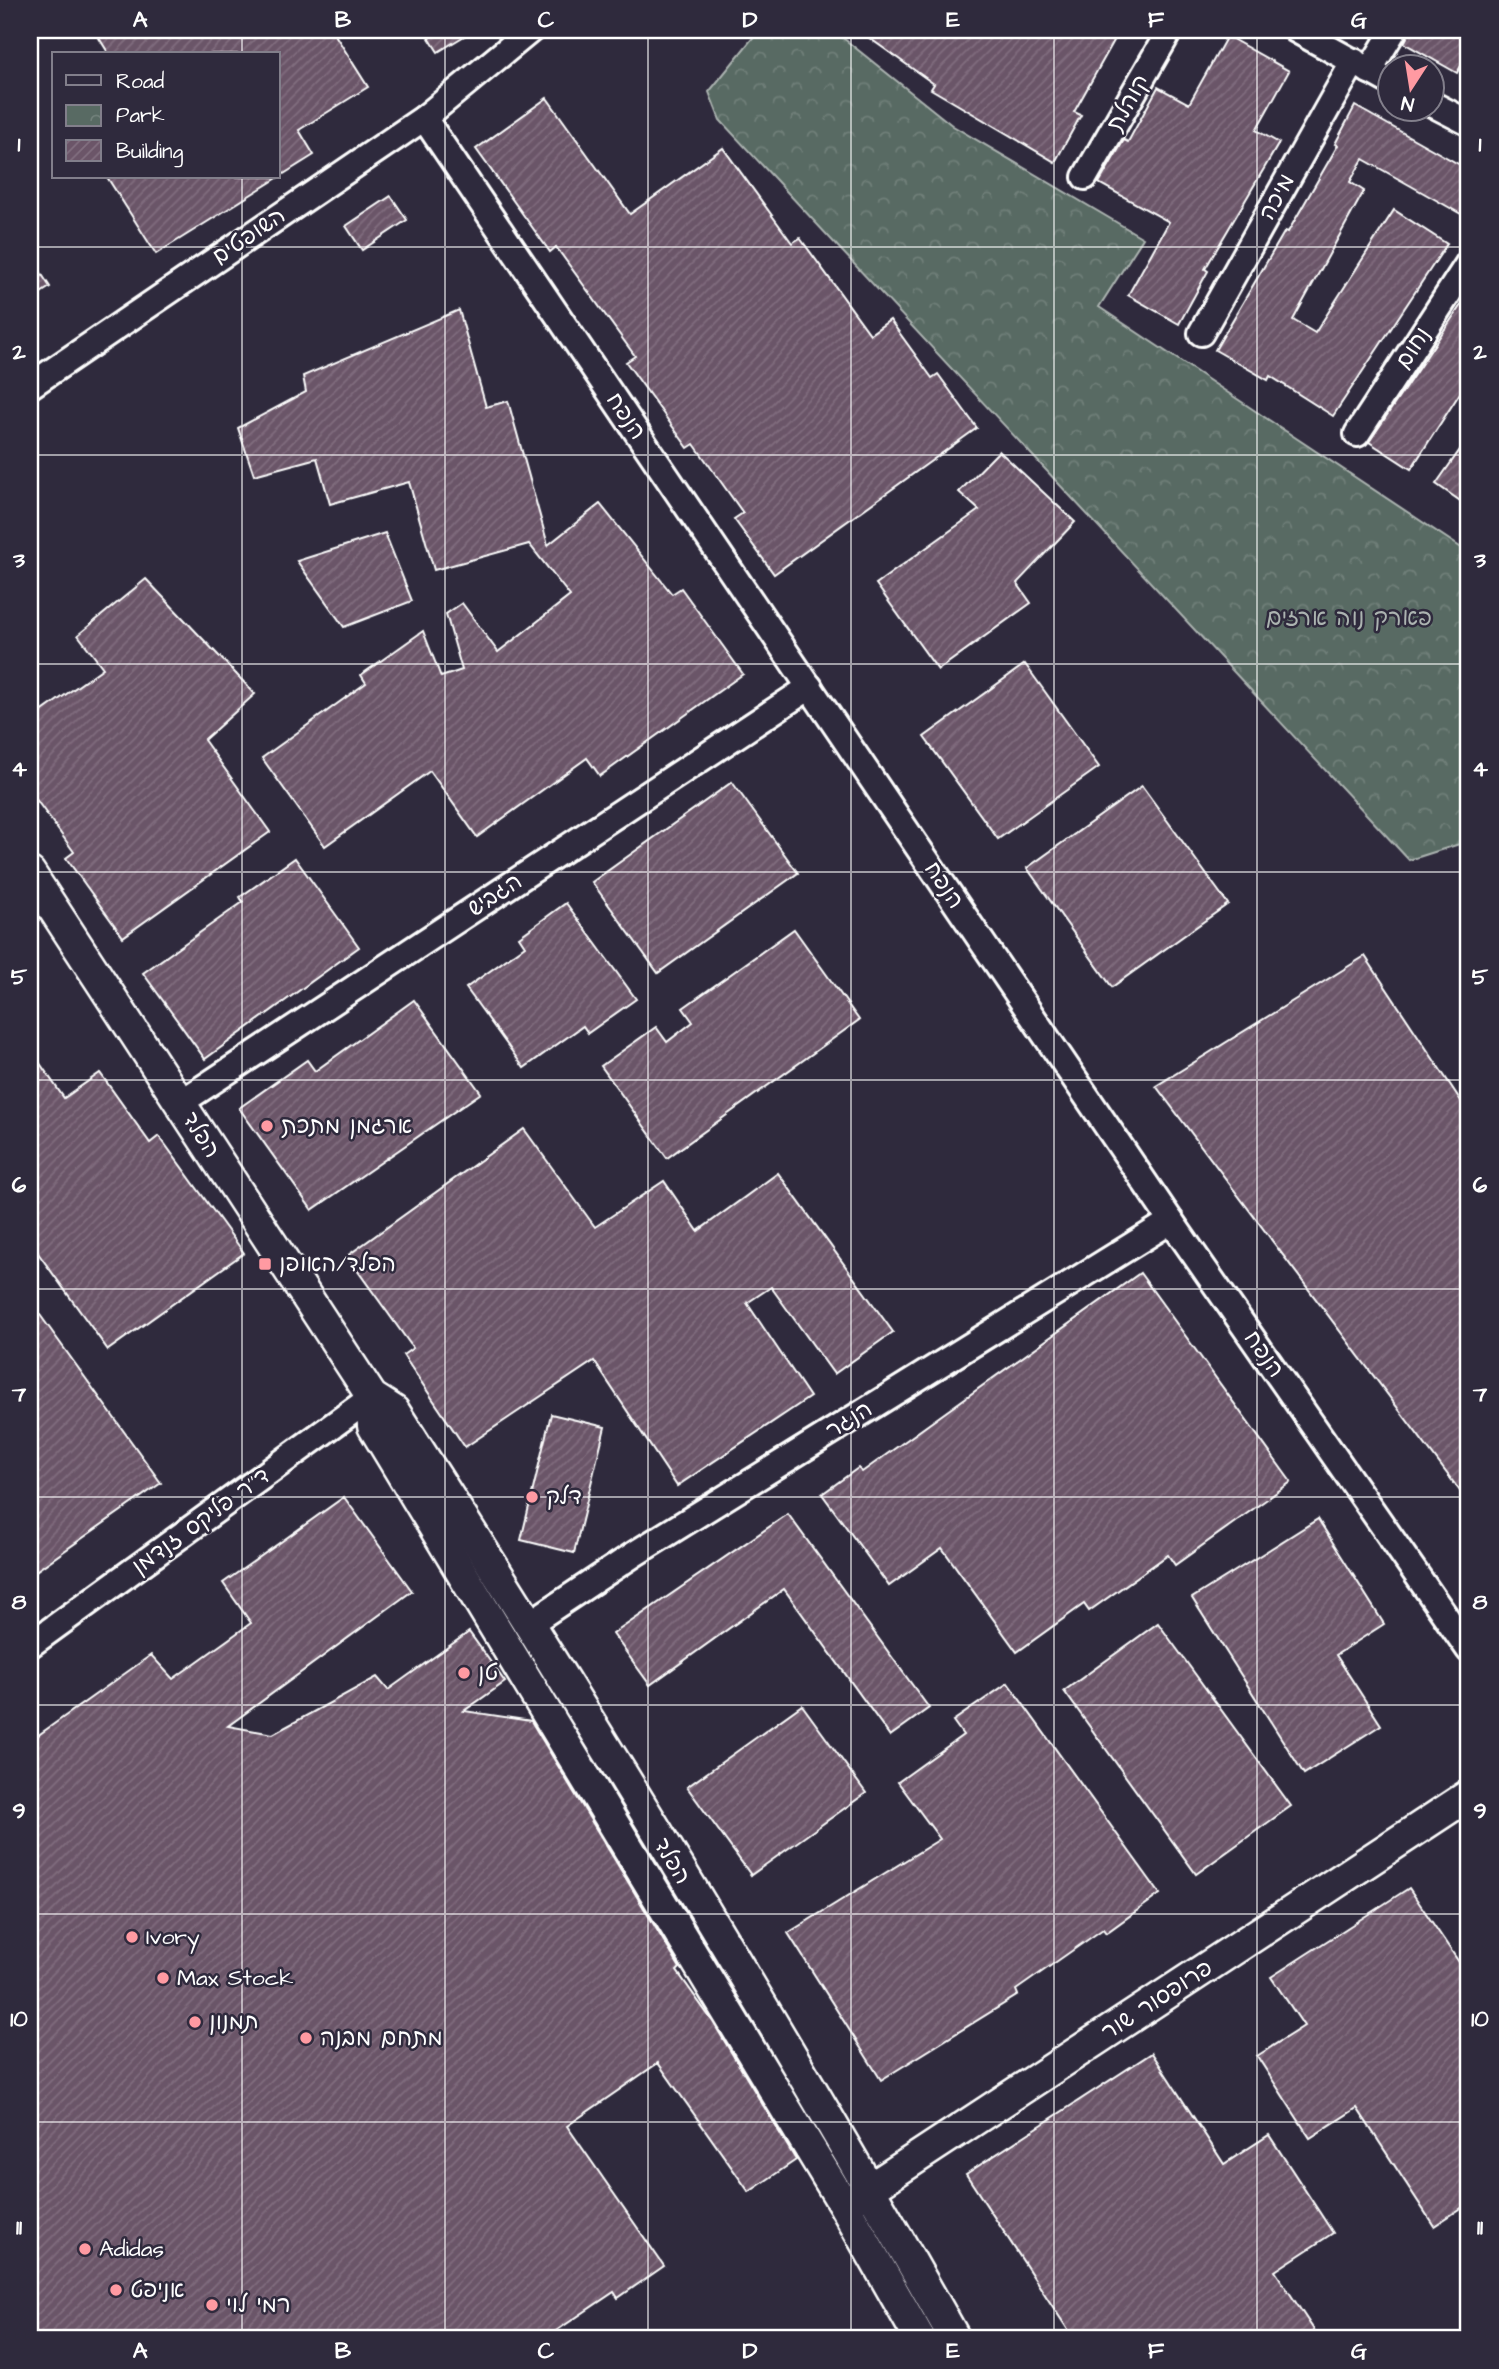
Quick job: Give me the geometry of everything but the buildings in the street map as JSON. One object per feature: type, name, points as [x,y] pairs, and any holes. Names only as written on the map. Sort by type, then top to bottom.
[{"type":"street","name":"השופטים","points":[[30,386],[424,118],[531,30]]},
{"type":"street","name":"קוהלת","points":[[1085,177],[1170,30]]},
{"type":"street","points":[[1296,30],[1376,74]]},
{"type":"street","name":"מיכה","points":[[1200,333],[1361,66],[1394,30]]},
{"type":"street","points":[[1446,111],[1469,123]]},
{"type":"street","name":"הנפח","points":[[424,118],[1171,1220],[1469,1650]]},
{"type":"street","name":"נחום","points":[[1357,434],[1469,262]]},
{"type":"street","name":"הגביש","points":[[180,1103],[810,687]]},
{"type":"street","name":"הפלד","points":[[32,880],[372,1397],[394,1411],[529,1624],[871,2189],[955,2339]]},
{"type":"street","name":"הנגר","points":[[529,1624],[636,1553],[1171,1220]]},
{"type":"street","name":"הפלד","points":[[372,1397],[373,1426],[844,2205],[920,2339]]},
{"type":"street","name":"ד''ר פליקס זנדמן","points":[[30,1645],[372,1397]]},
{"type":"street","name":"פרופסור שור","points":[[844,2205],[1469,1795]]},
{"type":"green space","name":"פארק נוה ארזים","points":[[759,30],[833,30],[953,126],[1143,238],[1099,307],[1469,553],[1469,841],[1409,860],[720,120],[709,92]]},
{"type":"place","name":"ארגמן מתכת","points":[[267,1126]]},
{"type":"place","name":"הפלד/האופן","points":[[265,1264]]},
{"type":"place","name":"דלק","points":[[532,1497]]},
{"type":"place","name":"טן","points":[[464,1673]]},
{"type":"place","name":"Ivory","points":[[132,1937]]},
{"type":"place","name":"Max Stock","points":[[163,1978]]},
{"type":"place","name":"תמנון","points":[[195,2022]]},
{"type":"place","name":"מתחם מבנה","points":[[306,2038]]},
{"type":"place","name":"Adidas","points":[[85,2249]]},
{"type":"place","name":"אניפט","points":[[116,2290]]},
{"type":"place","name":"רמי לוי","points":[[212,2305]]}]
